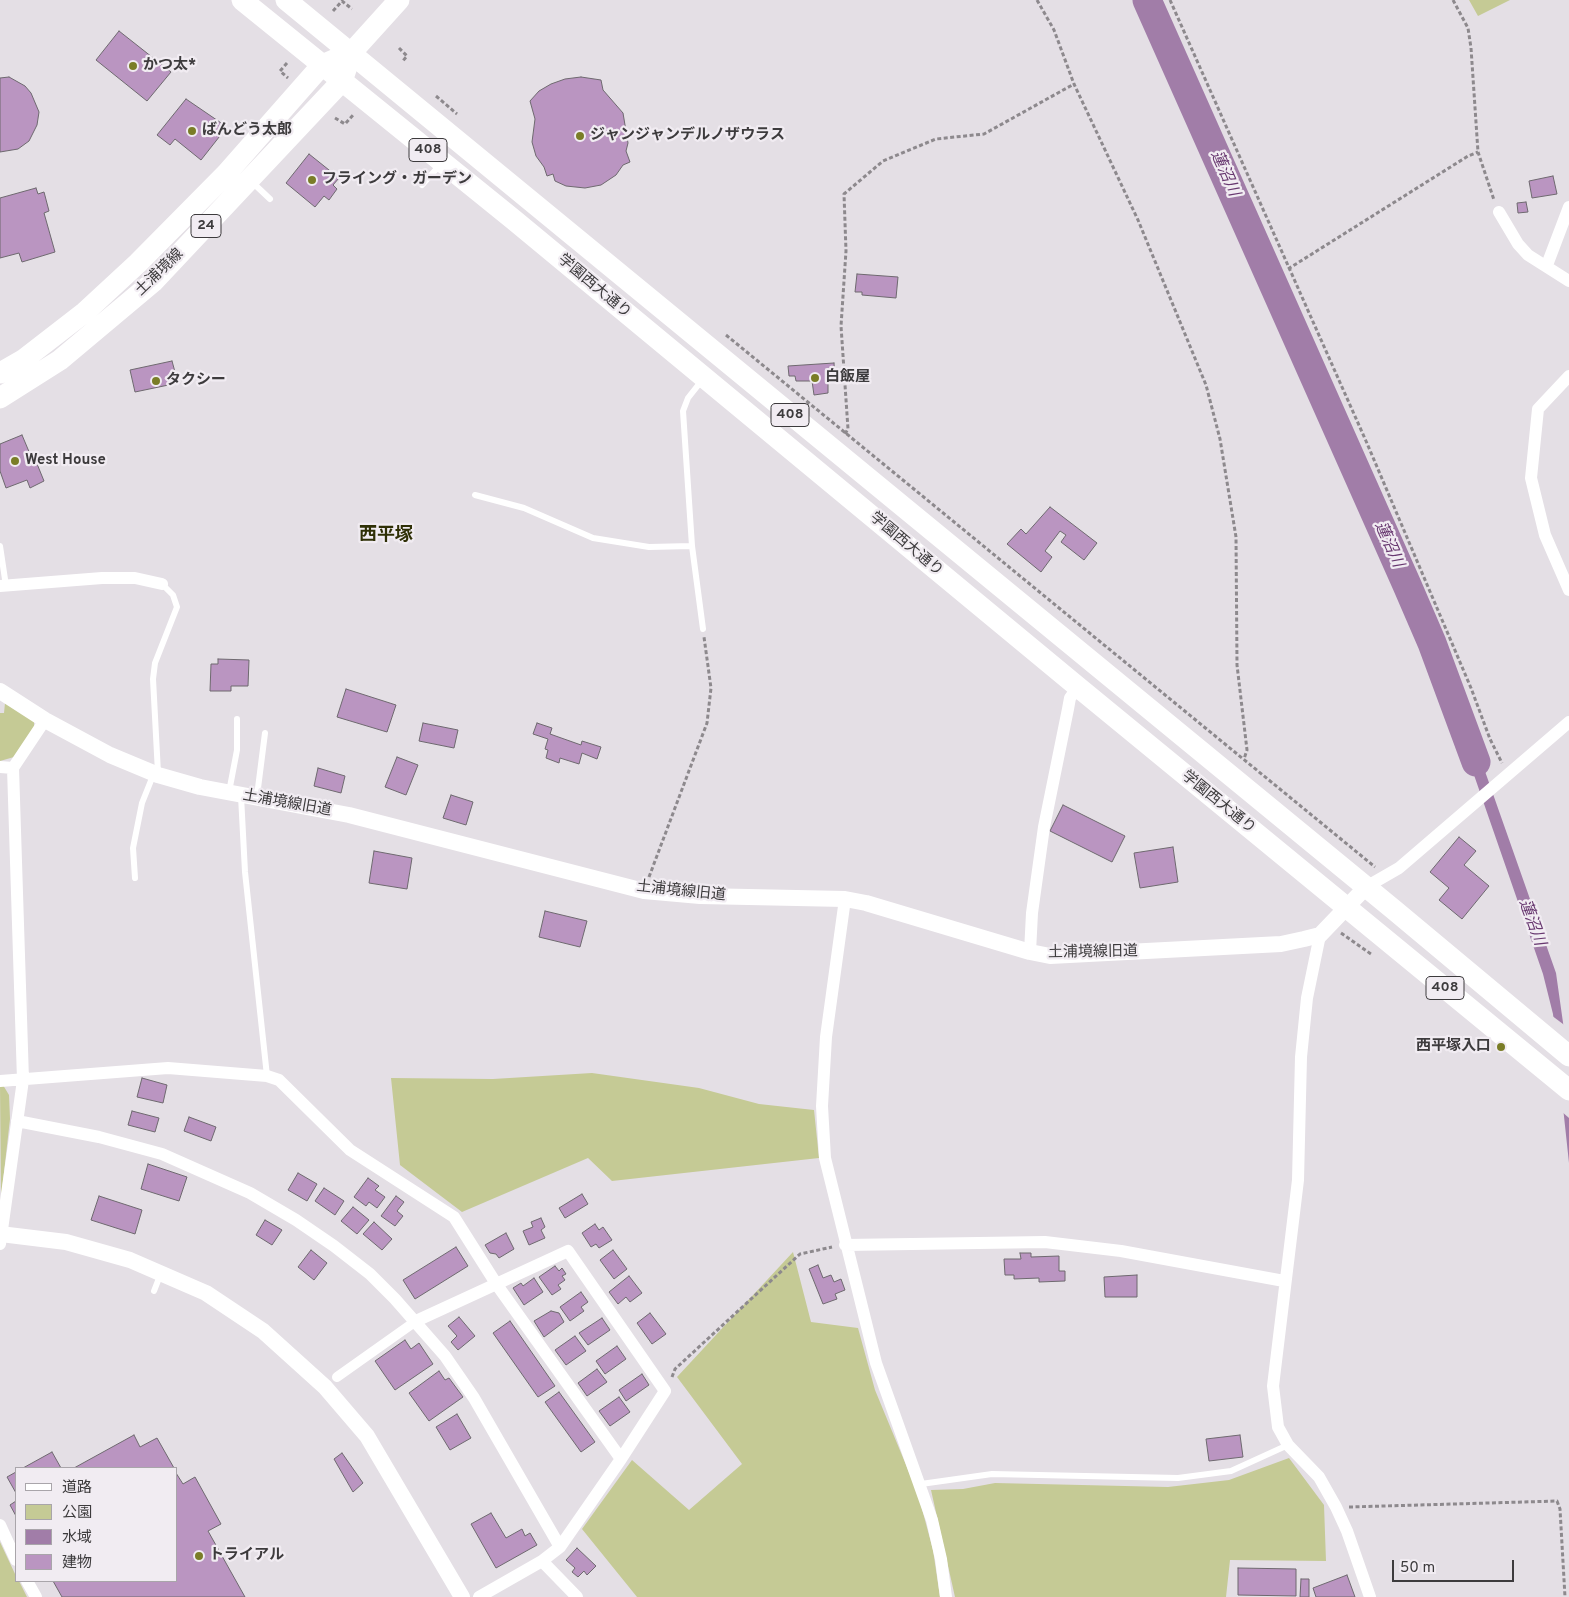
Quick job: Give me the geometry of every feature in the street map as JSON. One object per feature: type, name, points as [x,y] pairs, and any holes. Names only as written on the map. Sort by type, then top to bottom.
[{"type":"main road","name":"学園西大通り","points":[[242,0],[442,162],[1569,1090]]},
{"type":"main road","name":"学園西大通り","points":[[286,0],[352,52],[528,201],[1366,887],[1569,1056]]},
{"type":"main road","name":"24","points":[[342,81],[352,52],[399,0]]},
{"type":"main road","name":"24","points":[[322,65],[352,52]]},
{"type":"main road","name":"土浦境線","points":[[0,373],[23,360],[85,312],[138,263],[226,174],[322,65]]},
{"type":"main road","name":"土浦境線","points":[[0,398],[60,360],[153,282],[342,81]]},
{"type":"street","points":[[1547,265],[1569,207]]},
{"type":"street","points":[[1499,212],[1518,244],[1528,255],[1547,265],[1569,281]]},
{"type":"street","points":[[1569,376],[1538,409],[1531,478],[1545,535],[1569,590]]},
{"type":"street","points":[[3,586],[102,578],[135,578],[162,584]]},
{"type":"street","points":[[1030,952],[1032,913],[1046,818],[1070,698],[1078,687]]},
{"type":"street","name":"土浦境線旧道","points":[[0,691],[45,720],[110,755],[156,774],[242,796],[349,815],[644,891],[700,896],[845,899],[866,903],[1030,952],[1070,956],[1281,944],[1320,935]]},
{"type":"street","points":[[45,720],[6,768],[23,1080],[0,1237],[66,1242],[130,1260],[161,1272],[206,1293],[237,1312],[292,1354],[345,1409],[379,1455],[462,1597]]},
{"type":"street","points":[[1370,1597],[1347,1531],[1336,1507],[1318,1478],[1288,1446],[1278,1427],[1273,1386],[1284,1281],[1298,1180],[1302,1047],[1307,998],[1320,935],[1366,887],[1398,868],[1569,722]]},
{"type":"street","points":[[845,899],[826,1037],[822,1106],[825,1158],[845,1245],[876,1363],[921,1484],[941,1559],[946,1597]]},
{"type":"street","points":[[0,1081],[168,1068],[267,1076],[279,1080],[350,1150],[454,1217],[498,1285],[620,1459]]},
{"type":"street","points":[[17,1121],[131,1144],[222,1178],[296,1220],[370,1274],[416,1321],[445,1356],[474,1398],[560,1547]]},
{"type":"street","points":[[845,1245],[1045,1242],[1121,1250],[1284,1281]]},
{"type":"street","points":[[338,1377],[416,1321],[498,1285],[568,1251],[665,1391],[570,1535],[560,1547],[542,1561],[479,1597]]},
{"type":"street","points":[[0,1525],[15,1558]]},
{"type":"street","points":[[542,1561],[577,1597]]},
{"type":"street","points":[[27,1582],[36,1597]]},
{"type":"lane","points":[[422,185],[442,162]]},
{"type":"lane","points":[[250,180],[270,199]]},
{"type":"lane","points":[[703,378],[688,398],[683,411],[692,546],[703,629]]},
{"type":"lane","points":[[475,495],[524,508],[593,538],[649,547],[692,546]]},
{"type":"lane","points":[[0,546],[3,586]]},
{"type":"lane","points":[[135,878],[133,848],[142,803],[156,774],[153,679],[155,663],[177,607],[173,595],[162,584]]},
{"type":"lane","points":[[237,719],[237,750],[242,796],[245,872],[267,1076]]},
{"type":"lane","points":[[242,796],[265,733]]},
{"type":"lane","points":[[154,1291],[161,1272]]},
{"type":"lane","points":[[921,1484],[992,1474],[1178,1478],[1231,1471],[1288,1446]]},
{"type":"path","points":[[1037,0],[1054,30],[1074,84],[1138,220],[1185,333],[1206,384],[1220,440],[1236,537],[1237,665],[1247,750],[1244,758],[1230,777]]},
{"type":"path","points":[[1170,0],[1366,441],[1471,688],[1505,776]]},
{"type":"path","points":[[1452,0],[1468,28],[1472,48],[1478,152],[1499,212]]},
{"type":"path","points":[[333,11],[342,1],[352,9]]},
{"type":"path","points":[[400,48],[407,56],[402,62]]},
{"type":"path","points":[[286,63],[280,71],[290,79]]},
{"type":"path","points":[[831,450],[848,430],[840,326],[846,251],[844,194],[883,161],[936,140],[984,134],[1074,84]]},
{"type":"path","points":[[436,96],[458,115]]},
{"type":"path","points":[[335,118],[345,124],[353,115]]},
{"type":"path","points":[[1288,269],[1468,156],[1478,152]]},
{"type":"path","points":[[720,330],[1376,868]]},
{"type":"path","points":[[644,891],[707,723],[711,688],[703,629]]},
{"type":"path","points":[[665,1391],[676,1369],[800,1254],[845,1245]]},
{"type":"path","points":[[1336,1507],[1557,1501],[1560,1509],[1565,1597]]},
{"type":"green space","points":[[1469,0],[1510,0],[1478,16]]},
{"type":"green space","points":[[5,703],[34,721],[34,727],[14,757],[0,761],[0,713],[4,713]]},
{"type":"green space","points":[[592,1073],[699,1088],[759,1104],[814,1110],[819,1158],[612,1181],[588,1158],[462,1212],[400,1165],[391,1078],[493,1079]]},
{"type":"green space","points":[[0,1085],[3,1085],[9,1095],[10,1119],[1,1199]]},
{"type":"green space","points":[[793,1252],[811,1322],[858,1328],[875,1390],[918,1494],[933,1550],[940,1597],[637,1597],[582,1529],[632,1460],[689,1510],[742,1464],[677,1377]]},
{"type":"green space","points":[[1289,1458],[1324,1505],[1326,1561],[1230,1560],[1226,1597],[955,1597],[931,1490],[963,1489],[995,1483],[1168,1487],[1229,1480]]},
{"type":"green space","points":[[0,1542],[15,1574],[15,1582],[20,1582],[27,1597],[0,1597]]},
{"type":"water","points":[[1468,723],[1556,973],[1569,1065],[1569,1163],[1553,1014],[1543,974],[1457,726]]},
{"type":"pier","points":[[1551,1015],[1567,1027],[1569,1046],[1569,1118],[1561,1111]]},
{"type":"building","name":"かつ太*","points":[[119,31],[171,72],[147,101],[96,60]]},
{"type":"building","points":[[9,77],[25,86],[31,93],[39,112],[37,125],[29,141],[18,149],[0,152],[0,78]]},
{"type":"building","name":"ジャンジャンデルノザウラス","points":[[581,77],[601,80],[603,90],[623,113],[628,143],[626,151],[630,162],[623,165],[616,175],[601,185],[585,188],[566,186],[555,181],[553,174],[547,176],[544,167],[536,156],[532,142],[535,119],[530,101],[539,91],[551,84],[565,79]]},
{"type":"building","name":"ばんどう太郎","points":[[186,99],[227,127],[201,160],[175,139],[170,145],[157,135]]},
{"type":"building","name":"フライング・ガーデン","points":[[309,154],[339,178],[333,185],[337,189],[329,200],[324,196],[315,207],[286,183]]},
{"type":"building","points":[[1553,176],[1557,194],[1532,198],[1529,181]]},
{"type":"building","points":[[36,188],[38,194],[44,192],[49,211],[44,213],[55,252],[22,262],[19,253],[0,258],[0,198]]},
{"type":"building","points":[[1526,202],[1528,212],[1518,213],[1517,203]]},
{"type":"building","points":[[857,274],[898,277],[896,298],[862,295],[862,292],[855,292]]},
{"type":"building","points":[[172,361],[178,383],[135,392],[130,370]]},
{"type":"building","name":"白飯屋","points":[[834,363],[835,380],[828,381],[828,393],[814,395],[812,381],[796,381],[795,376],[789,376],[788,366]]},
{"type":"building","points":[[22,435],[30,454],[33,454],[44,481],[30,488],[27,480],[6,488],[0,471],[0,444]]},
{"type":"building","points":[[1050,507],[1097,543],[1084,560],[1061,542],[1066,535],[1060,531],[1045,551],[1052,557],[1041,572],[1007,544],[1021,529],[1026,534]]},
{"type":"building","points":[[218,659],[249,660],[248,686],[231,686],[231,691],[210,691],[211,664],[218,664]]},
{"type":"building","points":[[346,689],[396,705],[387,732],[337,717]]},
{"type":"building","points":[[423,723],[458,730],[454,748],[419,741]]},
{"type":"building","points":[[537,723],[552,728],[550,734],[581,745],[582,741],[601,747],[597,759],[582,753],[579,764],[560,758],[559,763],[546,758],[548,750],[545,749],[548,739],[533,734]]},
{"type":"building","points":[[397,757],[418,765],[406,795],[385,787]]},
{"type":"building","points":[[318,768],[345,776],[341,793],[314,786]]},
{"type":"building","points":[[451,795],[473,802],[466,825],[443,818]]},
{"type":"building","points":[[1063,805],[1125,836],[1112,862],[1050,831]]},
{"type":"building","points":[[1459,837],[1476,851],[1464,865],[1489,886],[1462,919],[1439,900],[1449,888],[1430,872]]},
{"type":"building","points":[[1173,847],[1178,882],[1140,888],[1134,853]]},
{"type":"building","points":[[374,851],[412,858],[407,889],[369,883]]},
{"type":"building","points":[[545,911],[587,921],[580,947],[539,937]]},
{"type":"building","points":[[142,1078],[167,1085],[163,1103],[137,1097]]},
{"type":"building","points":[[132,1111],[159,1118],[155,1132],[128,1125]]},
{"type":"building","points":[[189,1117],[216,1127],[211,1141],[184,1131]]},
{"type":"building","points":[[148,1164],[187,1177],[179,1201],[141,1189]]},
{"type":"building","points":[[298,1173],[317,1184],[307,1201],[288,1190]]},
{"type":"building","points":[[368,1178],[379,1186],[375,1190],[385,1197],[377,1208],[369,1202],[366,1206],[354,1197]]},
{"type":"building","points":[[324,1188],[344,1201],[335,1215],[315,1201]]},
{"type":"building","points":[[582,1194],[588,1204],[565,1218],[559,1208]]},
{"type":"building","points":[[99,1196],[142,1210],[135,1234],[91,1220]]},
{"type":"building","points":[[396,1196],[404,1202],[397,1211],[403,1216],[395,1226],[381,1216]]},
{"type":"building","points":[[353,1207],[369,1220],[357,1234],[341,1221]]},
{"type":"building","points":[[541,1218],[545,1227],[541,1230],[545,1238],[529,1245],[523,1231],[533,1227],[531,1222]]},
{"type":"building","points":[[265,1220],[282,1230],[272,1245],[256,1235]]},
{"type":"building","points":[[374,1222],[392,1239],[382,1250],[363,1234]]},
{"type":"building","points":[[595,1224],[599,1230],[603,1227],[612,1240],[599,1248],[596,1244],[591,1247],[582,1233]]},
{"type":"building","points":[[506,1233],[514,1249],[499,1258],[496,1254],[490,1253],[485,1245]]},
{"type":"building","points":[[456,1247],[468,1266],[415,1299],[403,1280]]},
{"type":"building","points":[[311,1250],[327,1263],[314,1280],[298,1267]]},
{"type":"building","points":[[613,1250],[627,1269],[614,1279],[600,1260]]},
{"type":"building","points":[[1020,1253],[1031,1253],[1031,1257],[1059,1256],[1059,1271],[1065,1271],[1065,1281],[1039,1282],[1039,1278],[1014,1279],[1014,1275],[1005,1275],[1004,1259],[1021,1259]]},
{"type":"building","points":[[818,1265],[823,1278],[831,1275],[834,1282],[841,1279],[845,1290],[835,1294],[837,1299],[823,1304],[809,1269]]},
{"type":"building","points":[[555,1266],[559,1271],[562,1268],[566,1274],[562,1276],[565,1280],[558,1285],[561,1289],[552,1295],[539,1277]]},
{"type":"building","points":[[1137,1275],[1137,1297],[1105,1297],[1104,1277]]},
{"type":"building","points":[[629,1276],[642,1293],[630,1302],[626,1297],[618,1304],[609,1292]]},
{"type":"building","points":[[534,1278],[543,1292],[524,1305],[513,1288],[521,1283],[523,1286]]},
{"type":"building","points":[[581,1292],[588,1302],[581,1307],[584,1311],[570,1321],[560,1307]]},
{"type":"building","points":[[551,1311],[559,1313],[564,1322],[544,1337],[534,1321]]},
{"type":"building","points":[[650,1313],[666,1334],[652,1344],[637,1323]]},
{"type":"building","points":[[459,1317],[475,1336],[458,1350],[451,1342],[457,1336],[448,1326]]},
{"type":"building","points":[[602,1318],[610,1330],[588,1345],[579,1333]]},
{"type":"building","points":[[510,1321],[555,1386],[538,1397],[493,1333]]},
{"type":"building","points":[[575,1336],[586,1351],[566,1365],[555,1350]]},
{"type":"building","points":[[405,1340],[411,1349],[419,1343],[433,1364],[395,1390],[375,1361]]},
{"type":"building","points":[[617,1346],[626,1359],[605,1374],[596,1361]]},
{"type":"building","points":[[597,1369],[607,1382],[587,1396],[578,1383]]},
{"type":"building","points":[[439,1371],[445,1380],[449,1378],[463,1397],[429,1421],[409,1393]]},
{"type":"building","points":[[642,1374],[649,1385],[626,1401],[619,1390]]},
{"type":"building","points":[[559,1392],[595,1442],[581,1452],[545,1402]]},
{"type":"building","points":[[619,1397],[630,1412],[610,1426],[599,1411]]},
{"type":"building","points":[[457,1414],[471,1438],[450,1450],[436,1427]]},
{"type":"building","points":[[134,1435],[140,1447],[157,1438],[173,1467],[76,1467]]},
{"type":"building","points":[[1240,1435],[1243,1457],[1209,1461],[1206,1439]]},
{"type":"building","points":[[52,1452],[60,1467],[25,1467]]},
{"type":"building","points":[[342,1453],[363,1483],[353,1492],[334,1459]]},
{"type":"building","points":[[15,1473],[15,1491],[7,1477]]},
{"type":"building","name":"トライアル","points":[[178,1476],[183,1484],[195,1477],[221,1524],[208,1531],[245,1597],[62,1597],[54,1582],[178,1582]]},
{"type":"building","points":[[15,1502],[15,1514],[10,1505]]},
{"type":"building","points":[[491,1513],[506,1538],[522,1529],[525,1536],[530,1533],[537,1545],[496,1568],[471,1524]]},
{"type":"building","points":[[577,1548],[596,1566],[587,1575],[584,1571],[578,1577],[572,1572],[575,1568],[566,1560]]},
{"type":"building","points":[[1238,1568],[1296,1569],[1296,1596],[1238,1595]]},
{"type":"building","points":[[1347,1575],[1355,1597],[1316,1597],[1313,1588]]},
{"type":"building","points":[[1301,1579],[1309,1579],[1309,1597],[1300,1597]]},
{"type":"waterway","name":"蓮沼川","points":[[1147,0],[1407,585],[1432,643],[1476,762]]},
{"type":"place","name":"かつ太*","points":[[133,66]]},
{"type":"place","name":"ばんどう太郎","points":[[192,131]]},
{"type":"place","name":"ジャンジャンデルノザウラス","points":[[580,136]]},
{"type":"place","name":"フライング・ガーデン","points":[[312,180]]},
{"type":"place","name":"白飯屋","points":[[815,378]]},
{"type":"place","name":"タクシー","points":[[156,381]]},
{"type":"place","name":"West House","points":[[15,461]]},
{"type":"place","name":"西平塚入口","points":[[1501,1047]]},
{"type":"place","name":"トライアル","points":[[199,1556]]},
{"type":"district","name":"西平塚","points":[[386,536]]}]
